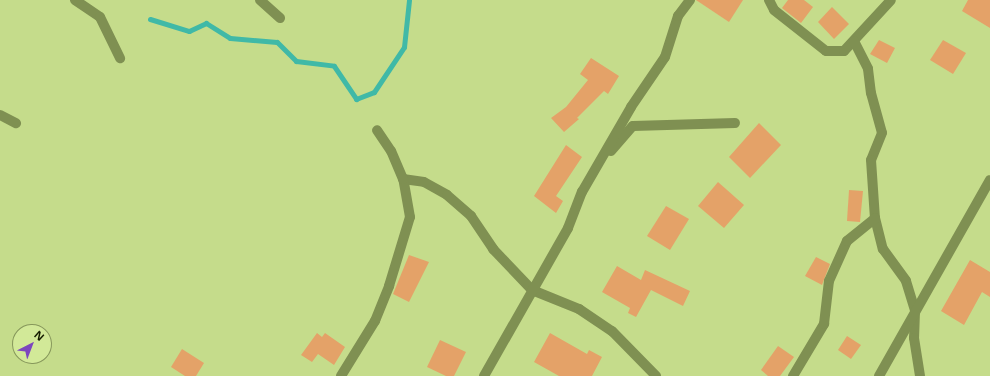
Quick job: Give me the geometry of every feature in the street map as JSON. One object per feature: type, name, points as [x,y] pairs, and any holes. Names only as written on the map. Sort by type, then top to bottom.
[{"type":"street","points":[[75,0],[87,2],[100,18],[120,58]]},
{"type":"street","points":[[260,0],[280,18]]},
{"type":"street","points":[[484,376],[568,228],[582,192],[596,167],[631,107],[665,57],[678,16],[690,0]]},
{"type":"street","points":[[769,0],[774,10],[826,51],[844,51],[891,0]]},
{"type":"street","points":[[854,41],[868,69],[871,93],[882,133],[871,160],[874,218],[883,249],[906,281],[915,311],[914,338],[920,376]]},
{"type":"street","points":[[0,115],[16,123]]},
{"type":"street","points":[[596,167],[633,126],[647,123],[735,123]]},
{"type":"street","points":[[341,376],[375,321],[389,286],[410,217],[403,179],[391,151],[377,130]]},
{"type":"street","points":[[403,179],[424,182],[447,195],[470,216],[493,249],[532,290],[579,309],[612,332],[656,376]]},
{"type":"street","points":[[879,376],[990,180]]},
{"type":"street","points":[[793,376],[824,324],[829,281],[847,241],[874,218]]},
{"type":"building","points":[[696,0],[743,0],[729,22]]},
{"type":"building","points":[[788,0],[804,0],[813,7],[801,23],[782,8]]},
{"type":"building","points":[[968,0],[990,0],[990,28],[962,11]]},
{"type":"building","points":[[832,7],[849,24],[834,39],[818,22]]},
{"type":"building","points":[[879,40],[895,48],[887,63],[870,54]]},
{"type":"building","points":[[943,40],[966,53],[953,74],[930,60]]},
{"type":"building","points":[[591,58],[619,76],[608,94],[604,91],[577,118],[579,119],[564,132],[551,118],[566,107],[588,80],[580,74]]},
{"type":"building","points":[[759,123],[781,145],[750,178],[729,157]]},
{"type":"building","points":[[566,145],[582,157],[556,196],[563,201],[556,213],[534,196]]},
{"type":"building","points":[[718,182],[744,205],[724,228],[698,206]]},
{"type":"building","points":[[849,190],[863,191],[860,222],[847,221]]},
{"type":"building","points":[[666,206],[689,219],[670,250],[647,236]]},
{"type":"building","points":[[409,255],[429,262],[409,302],[393,294]]},
{"type":"building","points":[[816,257],[830,264],[822,285],[805,276]]},
{"type":"building","points":[[970,260],[990,272],[990,297],[982,292],[964,325],[941,311]]},
{"type":"building","points":[[617,266],[641,280],[645,270],[690,291],[683,306],[651,290],[636,317],[628,313],[630,308],[602,292]]},
{"type":"building","points":[[317,333],[322,337],[325,333],[345,347],[334,365],[318,354],[312,362],[301,355]]},
{"type":"building","points":[[550,333],[587,354],[589,350],[602,357],[592,376],[559,376],[534,362]]},
{"type":"building","points":[[847,336],[861,345],[851,359],[838,350]]},
{"type":"building","points":[[440,340],[466,352],[454,376],[446,376],[427,367]]},
{"type":"building","points":[[778,346],[794,357],[780,376],[768,376],[761,370]]},
{"type":"building","points":[[182,349],[204,363],[196,376],[185,376],[171,367]]},
{"type":"waterway","points":[[150,19],[189,31],[206,23],[230,38],[277,42],[296,61],[334,66],[356,99],[374,92],[404,47],[409,0]]}]
